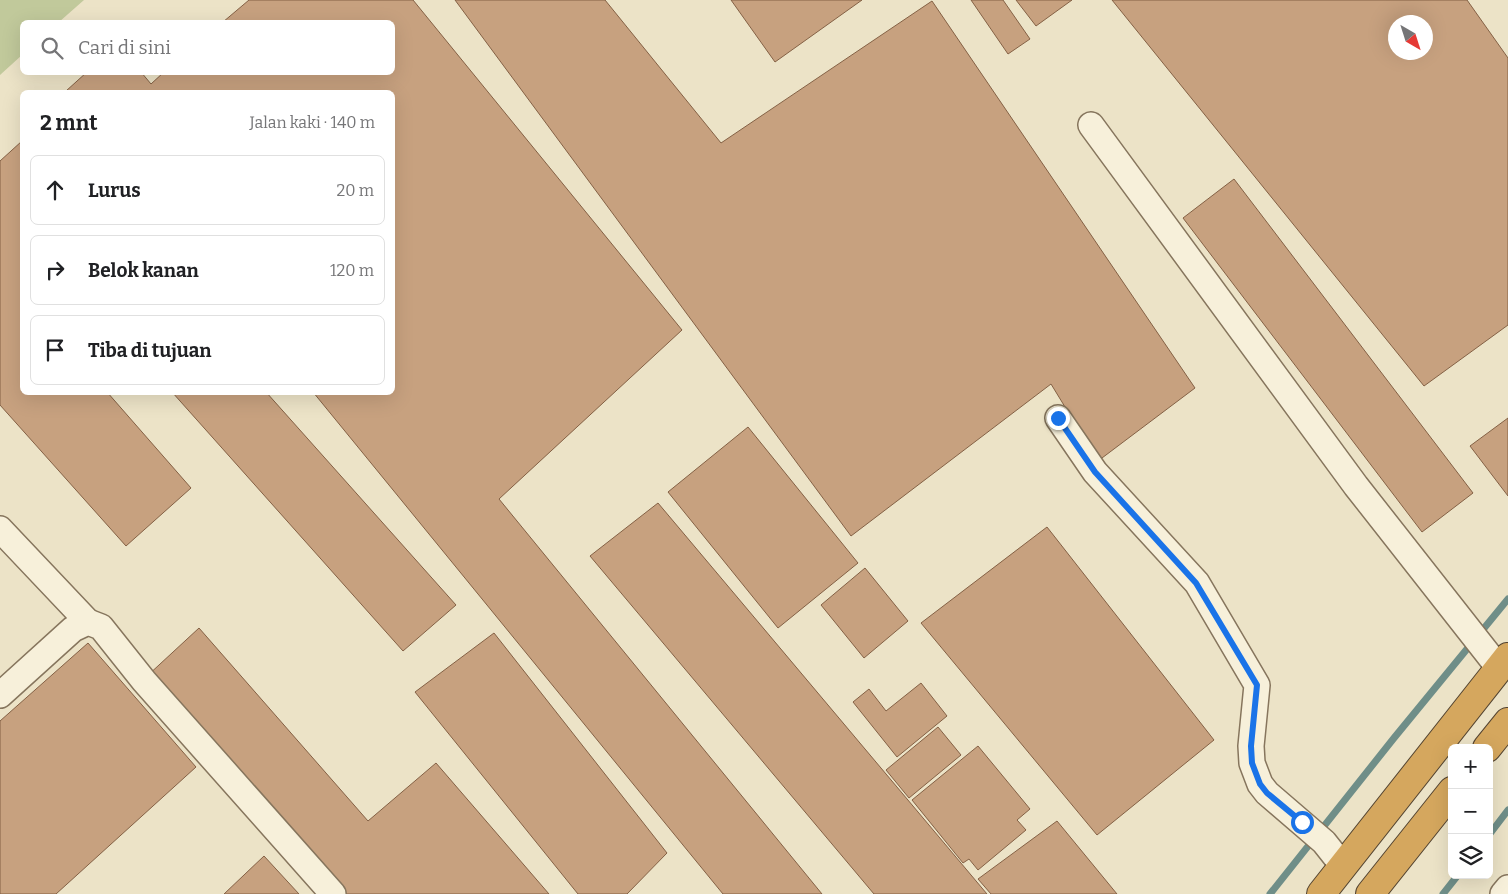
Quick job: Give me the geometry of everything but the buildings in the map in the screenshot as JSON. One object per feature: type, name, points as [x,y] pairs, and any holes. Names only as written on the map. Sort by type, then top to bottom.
[{"type":"highway","points":[[1321,894],[1504,663]]},
{"type":"highway","points":[[1490,744],[1507,725]]},
{"type":"highway","points":[[1370,894],[1448,796]]},
{"type":"street","points":[[1091,126],[1356,486],[1476,638],[1504,663]]},
{"type":"street","points":[[1058,418],[1095,472],[1196,583],[1257,685],[1251,746],[1252,763],[1260,784],[1267,793],[1324,842],[1343,866]]},
{"type":"street","points":[[0,529],[88,622],[101,627],[144,681],[333,894]]},
{"type":"street","points":[[0,695],[73,629],[88,622]]},
{"type":"street","points":[[1503,894],[1508,888]]},
{"type":"green space","points":[[0,0],[84,0],[61,20],[20,20],[20,57],[0,75]]},
{"type":"waterway","points":[[1270,894],[1508,599]]},
{"type":"waterway","points":[[1490,834],[1508,810]]},
{"type":"waterway","points":[[1443,894],[1455,879]]},
{"type":"route","points":[[1058,418],[1095,472],[1196,583],[1257,685],[1251,746],[1252,763],[1260,784],[1267,793],[1302,822]]}]
